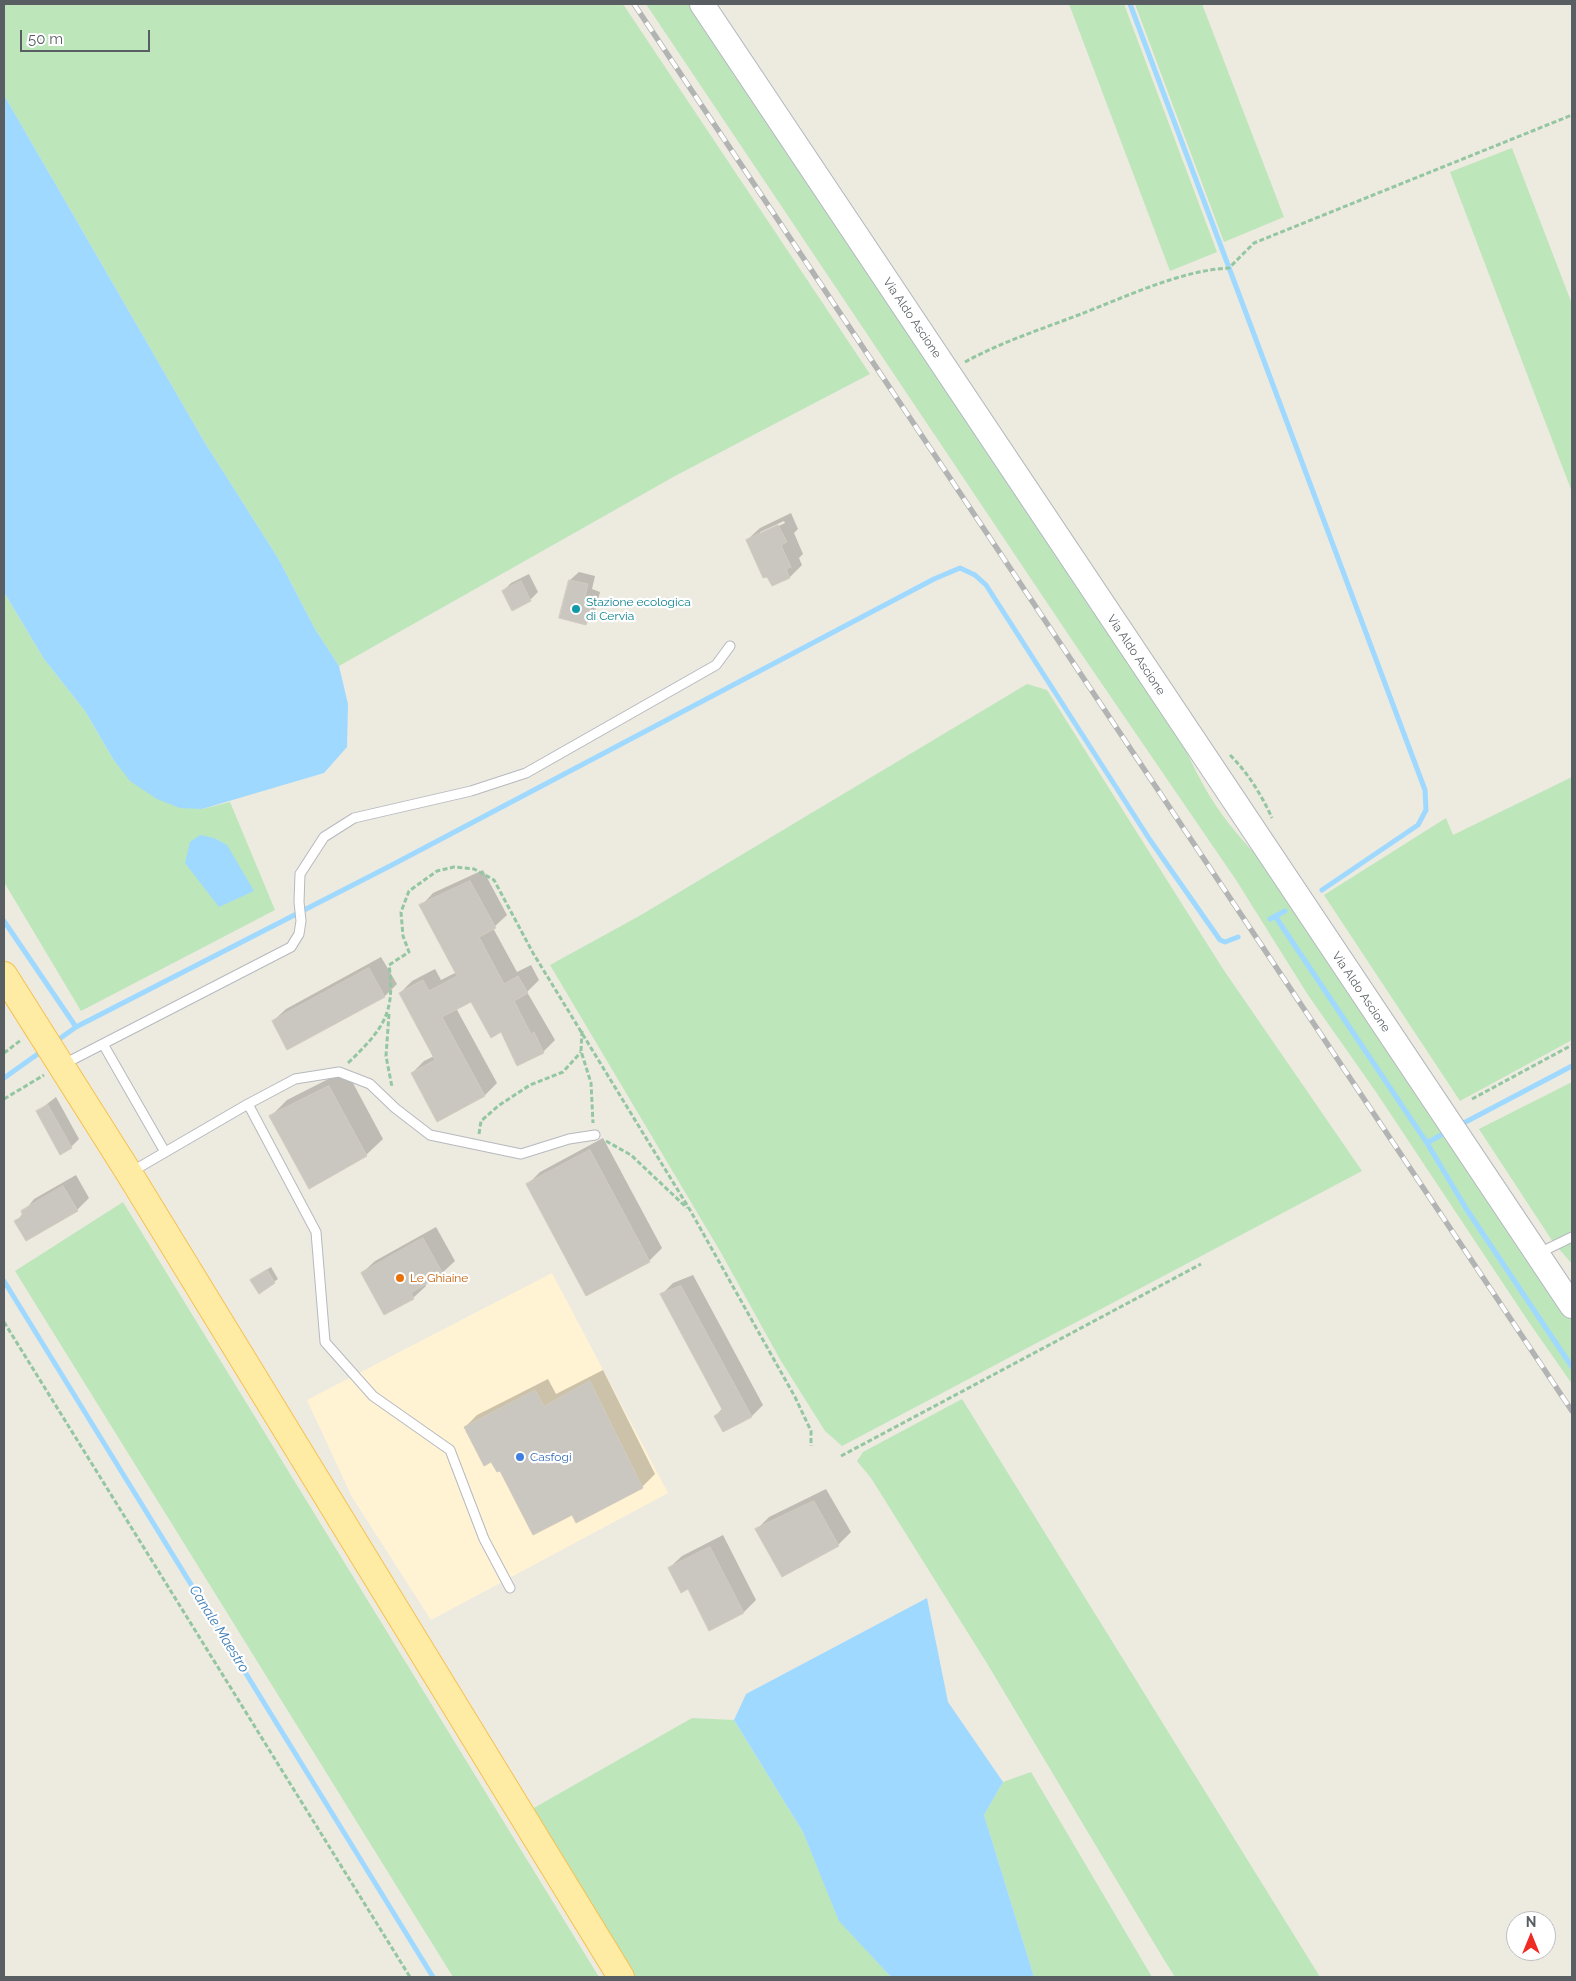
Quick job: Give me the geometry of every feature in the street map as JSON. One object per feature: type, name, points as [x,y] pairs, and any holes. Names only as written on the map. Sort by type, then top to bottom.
[{"type":"main road","points":[[4,974],[129,1173],[621,1977]]},
{"type":"street","name":"Via Aldo Ascione","points":[[702,4],[1536,1255],[1572,1306]]},
{"type":"lane","points":[[54,1053],[103,1044],[291,946],[299,934],[301,921],[299,902],[300,874],[324,837],[354,818],[471,792],[526,773],[716,665],[730,646]]},
{"type":"lane","points":[[103,1044],[165,1152]]},
{"type":"lane","points":[[129,1173],[248,1104],[296,1079],[339,1072],[370,1084],[395,1108],[430,1135],[521,1154],[569,1139],[595,1135]]},
{"type":"lane","points":[[248,1104],[316,1232],[325,1342],[373,1396],[450,1450],[484,1539],[510,1588]]},
{"type":"lane","points":[[1536,1255],[1572,1237]]},
{"type":"path","points":[[962,364],[985,351],[1205,269],[1229,268],[1254,243],[1572,115]]},
{"type":"path","points":[[395,1108],[386,1056],[392,986],[389,965],[409,952],[403,936],[402,912],[409,891],[437,871],[454,866],[474,869],[494,880],[533,953],[690,1210],[794,1397],[811,1431],[811,1446]]},
{"type":"path","points":[[339,1072],[376,1036],[389,1011]]},
{"type":"path","points":[[582,1031],[581,1051],[591,1082],[592,1118],[595,1135],[631,1155],[690,1210]]},
{"type":"path","points":[[1472,1099],[1572,1045]]},
{"type":"path","points":[[476,1146],[482,1121],[498,1106],[530,1085],[563,1072],[581,1051]]},
{"type":"path","points":[[4,1099],[54,1053]]},
{"type":"path","points":[[841,1456],[1201,1264]]},
{"type":"path","points":[[4,1322],[410,1977]]},
{"type":"shaded area","points":[[552,1273],[668,1493],[431,1620],[352,1497],[307,1400]]},
{"type":"green space","points":[[4,4],[623,4],[870,374],[675,476],[339,666],[315,629],[278,558],[205,443],[4,95]]},
{"type":"green space","points":[[646,4],[689,4],[1184,746],[1216,806],[1260,859],[1546,1284],[1572,1318],[1572,1384],[1376,1092],[1308,995],[1236,880],[1074,643]]},
{"type":"green space","points":[[1069,4],[1124,4],[1217,252],[1170,271]]},
{"type":"green space","points":[[1135,4],[1202,4],[1284,217],[1224,242]]},
{"type":"green space","points":[[1512,148],[1572,304],[1572,492],[1450,172]]},
{"type":"green space","points":[[4,592],[44,659],[85,711],[113,759],[193,808],[202,809],[230,802],[275,910],[81,1011],[4,882]]},
{"type":"green space","points":[[1027,684],[1047,690],[1223,969],[1362,1171],[842,1446],[825,1431],[781,1361],[720,1251],[550,965],[641,915]]},
{"type":"green space","points":[[1572,777],[1572,1040],[1460,1101],[1324,895],[1446,818],[1453,835]]},
{"type":"green space","points":[[1572,1082],[1572,1264],[1553,1242],[1479,1129]]},
{"type":"green space","points":[[123,1202],[599,1977],[453,1977],[15,1271]]},
{"type":"green space","points":[[962,1399],[1320,1977],[1175,1977],[1163,1958],[988,1665],[871,1478],[857,1461],[863,1452]]},
{"type":"green space","points":[[692,1718],[734,1720],[803,1832],[840,1921],[891,1977],[635,1977],[532,1809]]},
{"type":"green space","points":[[1031,1772],[1152,1977],[1034,1977],[984,1815],[1003,1782]]},
{"type":"water","points":[[4,95],[205,443],[278,558],[315,629],[339,666],[348,704],[347,747],[324,773],[202,809],[180,808],[157,799],[130,781],[113,759],[85,711],[44,659],[4,592]]},
{"type":"water","points":[[200,835],[214,838],[227,845],[254,891],[219,907],[185,863],[190,842]]},
{"type":"water","points":[[927,1598],[948,1702],[1003,1782],[984,1815],[1034,1977],[891,1977],[839,1921],[803,1832],[734,1720],[746,1694]]},
{"type":"building","points":[[778,525],[787,542],[781,545],[791,567],[786,569],[790,578],[772,586],[767,577],[763,578],[746,540]]},
{"type":"building","name":"Stazione ecologica di Cervia","points":[[569,580],[588,584],[585,597],[593,600],[586,625],[559,618]]},
{"type":"building","points":[[521,581],[531,601],[512,611],[502,591]]},
{"type":"building","points":[[470,881],[496,928],[479,937],[504,984],[518,976],[528,993],[514,1001],[531,1034],[534,1032],[544,1053],[517,1066],[501,1032],[491,1038],[471,1002],[442,1017],[485,1096],[437,1122],[411,1073],[435,1060],[399,993],[423,980],[429,991],[457,976],[419,905]]},
{"type":"building","points":[[369,968],[385,997],[287,1050],[272,1021]]},
{"type":"building","points":[[329,1086],[367,1156],[309,1189],[269,1116]]},
{"type":"building","points":[[48,1105],[72,1148],[60,1155],[36,1111]]},
{"type":"building","points":[[590,1150],[650,1262],[586,1296],[526,1184]]},
{"type":"building","points":[[63,1186],[78,1211],[26,1241],[14,1221],[23,1216],[21,1211]]},
{"type":"building","name":"Le Ghiaine","points":[[423,1238],[443,1274],[411,1293],[414,1299],[384,1315],[361,1273]]},
{"type":"building","points":[[267,1270],[275,1283],[259,1294],[250,1280]]},
{"type":"building","points":[[681,1286],[752,1417],[723,1432],[714,1416],[723,1411],[660,1294]]},
{"type":"building","name":"Casfogi","points":[[590,1381],[643,1488],[576,1523],[572,1515],[533,1535],[500,1471],[497,1472],[491,1462],[484,1466],[464,1427],[535,1390],[544,1406]]},
{"type":"building","points":[[814,1501],[839,1546],[782,1577],[755,1529]]},
{"type":"building","points":[[710,1547],[744,1613],[709,1631],[688,1589],[681,1593],[668,1568]]},
{"type":"waterway","points":[[1130,4],[1425,790],[1426,810],[1418,825],[1322,890]]},
{"type":"waterway","points":[[55,1042],[76,1027],[390,866],[934,579],[960,568],[975,575],[986,585],[1150,840],[1220,940],[1225,942],[1238,937]]},
{"type":"waterway","points":[[1270,919],[1285,911]]},
{"type":"waterway","points":[[1275,916],[1427,1143],[1448,1131]]},
{"type":"waterway","points":[[4,921],[76,1027]]},
{"type":"waterway","points":[[4,1078],[42,1051]]},
{"type":"waterway","points":[[1458,1126],[1572,1066]]},
{"type":"waterway","points":[[1427,1143],[1467,1210],[1572,1367]]},
{"type":"waterway","name":"Canale Maestro","points":[[4,1281],[433,1977]]},
{"type":"railway","points":[[634,4],[1572,1411]]},
{"type":"place","name":"Stazione ecologica di Cervia","points":[[576,609]]},
{"type":"place","name":"Le Ghiaine","points":[[400,1278]]},
{"type":"place","name":"Casfogi","points":[[520,1457]]}]
